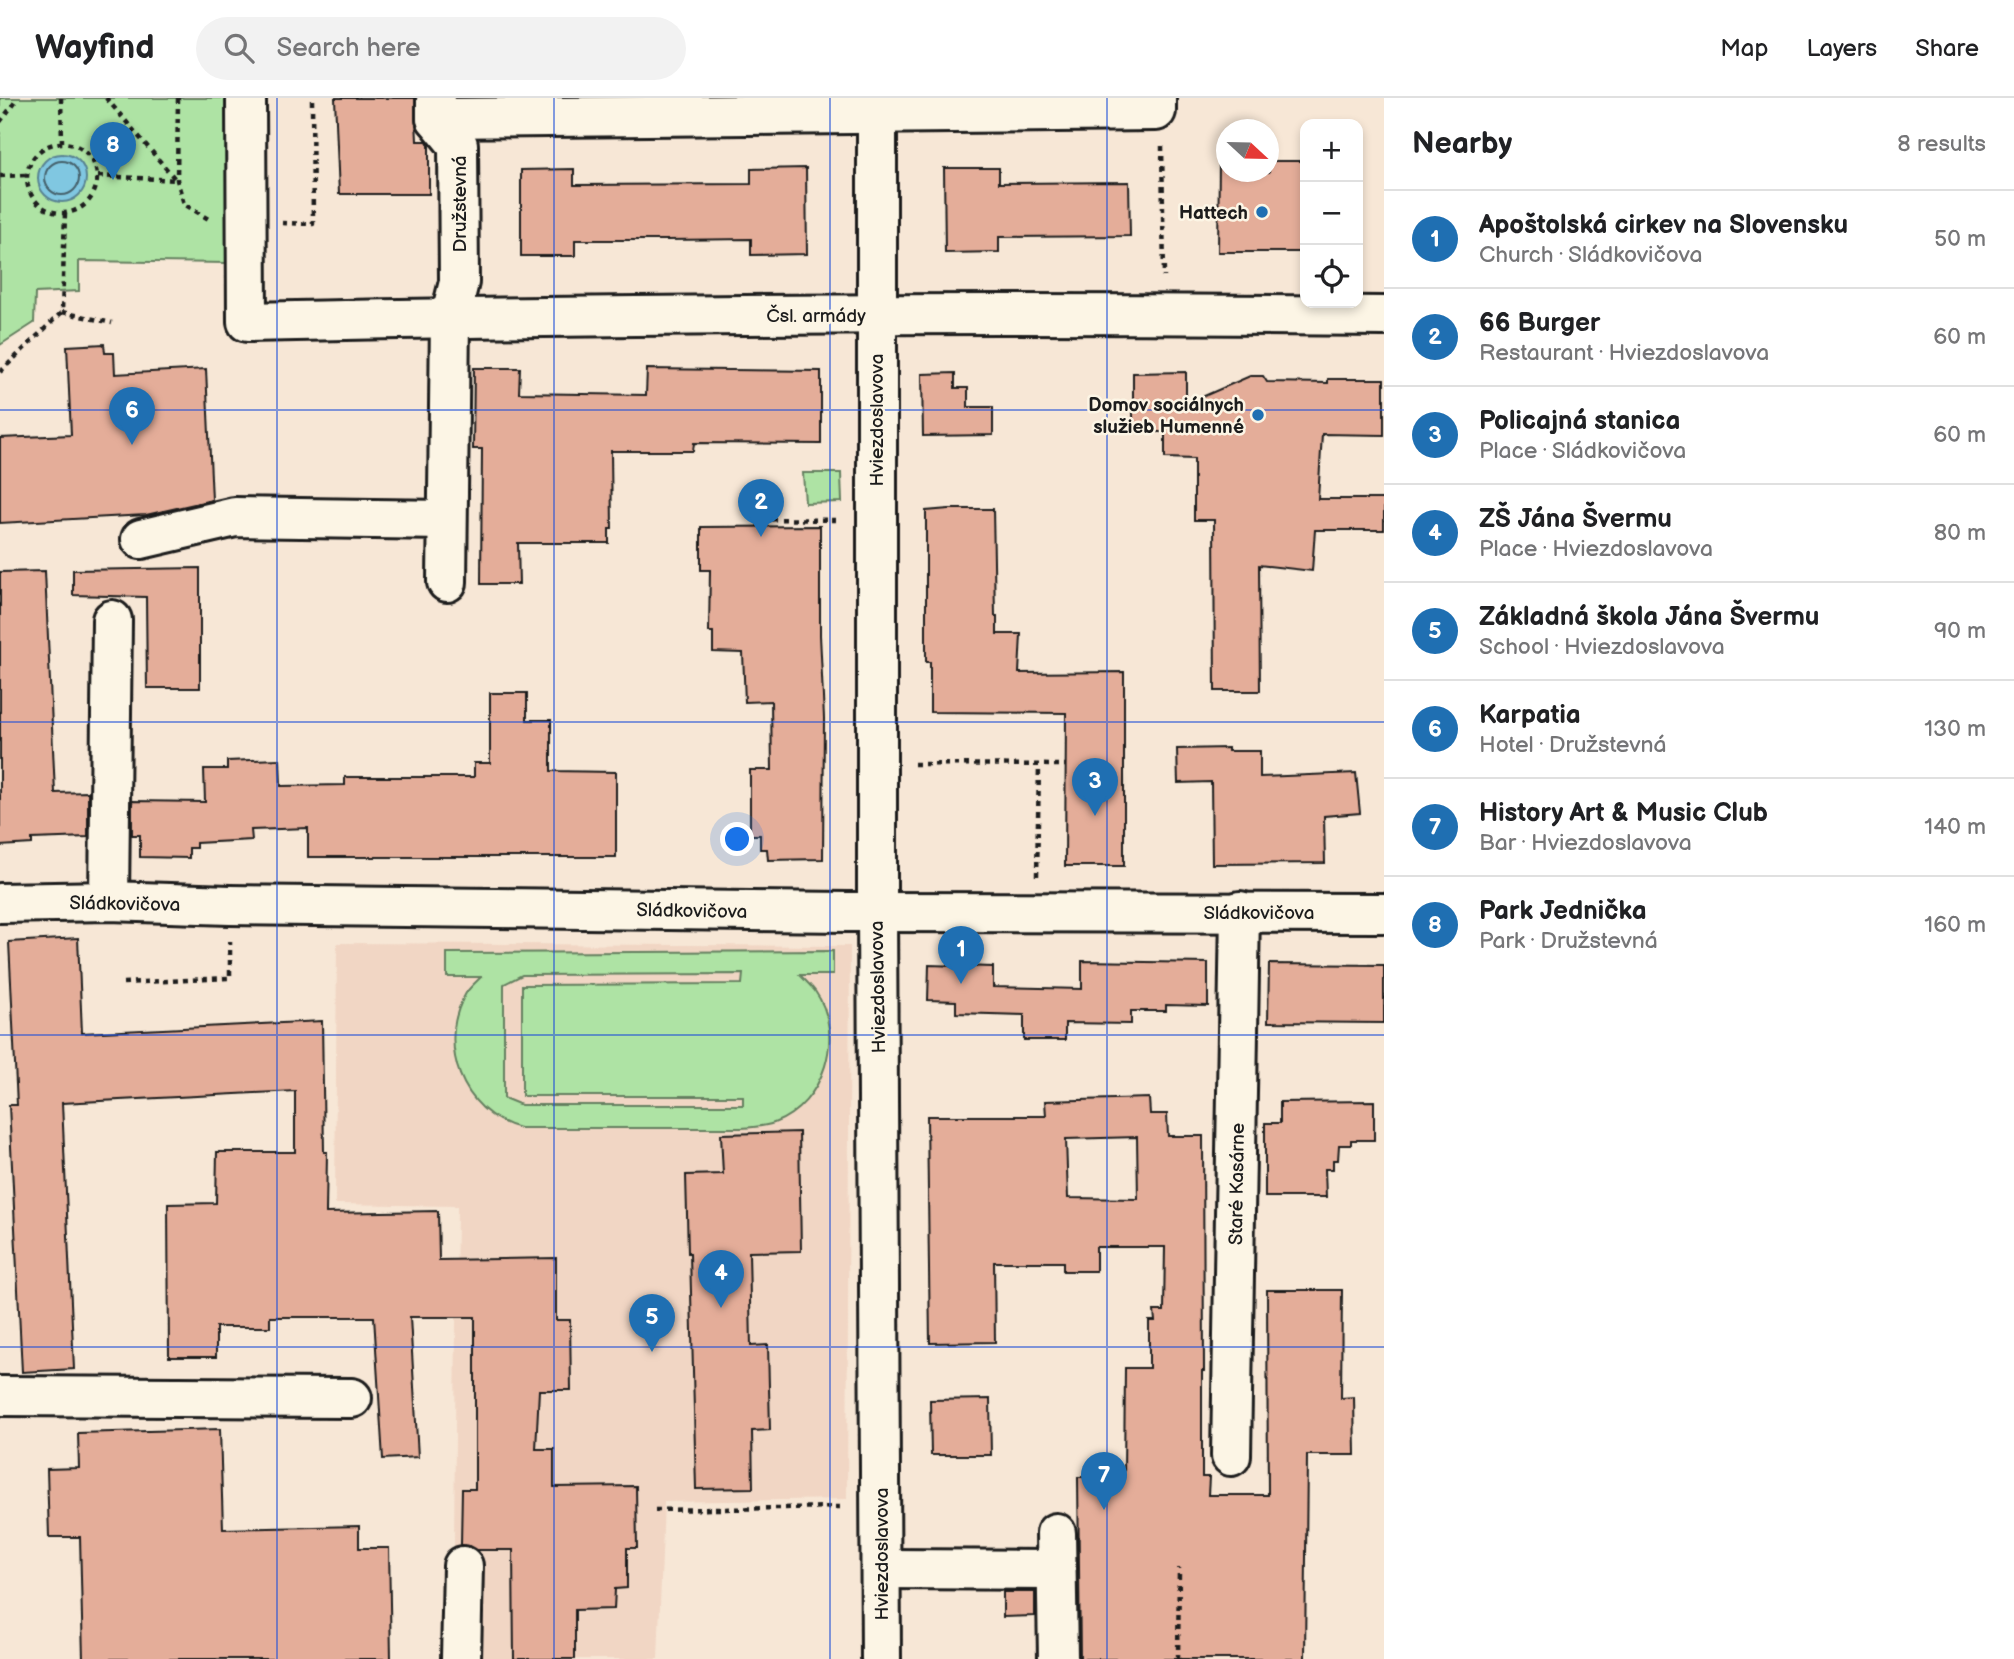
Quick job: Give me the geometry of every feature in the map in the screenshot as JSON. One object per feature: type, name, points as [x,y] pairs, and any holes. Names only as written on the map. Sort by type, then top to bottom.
[{"type":"street","points":[[246,98],[247,222]]},
{"type":"street","points":[[436,108],[877,114],[1156,105]]},
{"type":"street","name":"Družstevná","points":[[436,108],[458,145],[459,282],[450,318],[447,582]]},
{"type":"street","name":"Hviezdoslavova","points":[[877,114],[881,1659]]},
{"type":"street","name":"Čsl. armády","points":[[247,222],[247,322],[1164,313],[1384,316]]},
{"type":"street","points":[[141,539],[235,517],[447,520]]},
{"type":"street","points":[[109,901],[112,620]]},
{"type":"street","name":"Sládkovičova","points":[[0,903],[109,901],[230,905],[877,912],[1384,913]]},
{"type":"street","name":"Staré Kasárne","points":[[1231,1456],[1240,911]]},
{"type":"street","points":[[0,1396],[352,1398]]},
{"type":"street","points":[[881,1569],[1056,1552],[1058,1659]]},
{"type":"street","points":[[461,1659],[463,1566]]},
{"type":"path","points":[[0,122],[18,98]]},
{"type":"path","points":[[61,98],[62,142]]},
{"type":"path","points":[[106,98],[177,180]]},
{"type":"path","points":[[178,98],[177,180],[184,204],[207,219],[313,224],[313,98]]},
{"type":"path","points":[[1156,105],[1162,127],[1164,313]]},
{"type":"path","points":[[62,142],[83,149],[97,167],[97,176],[95,192],[89,202],[79,209],[55,213],[34,200],[27,175],[33,157],[41,149],[62,142]]},
{"type":"path","points":[[0,176],[27,175]]},
{"type":"path","points":[[97,176],[177,180]]},
{"type":"path","points":[[0,372],[62,312],[65,213]]},
{"type":"path","points":[[62,312],[112,323]]},
{"type":"path","points":[[760,527],[759,519],[877,521]]},
{"type":"path","points":[[878,763],[1066,765]]},
{"type":"path","points":[[1037,912],[1036,828],[1039,765]]},
{"type":"path","points":[[123,983],[230,978],[230,905]]},
{"type":"path","points":[[655,1510],[882,1506]]},
{"type":"path","points":[[1178,1659],[1179,1568]]},
{"type":"shaded area","points":[[337,943],[850,946],[847,1499],[664,1502],[658,1659],[453,1659],[457,1206],[335,1204]]},
{"type":"green space","points":[[0,98],[226,98],[228,263],[79,261],[79,291],[35,293],[34,323],[0,345]]},
{"type":"green space","points":[[803,473],[841,473],[842,502],[805,503]]},
{"type":"green space","points":[[833,951],[833,975],[800,975],[815,991],[824,1009],[829,1028],[825,1066],[806,1101],[791,1114],[766,1125],[742,1128],[520,1128],[500,1120],[483,1108],[470,1093],[460,1074],[454,1034],[457,1013],[466,993],[481,977],[447,977],[447,953]],"holes":[[[743,974],[742,984],[522,985],[522,1096],[743,1096],[743,1105],[521,1105],[504,1098],[504,984],[522,975]]]},
{"type":"water","points":[[62,154],[79,161],[86,178],[79,195],[62,202],[45,195],[38,178],[45,161]]},
{"type":"building","points":[[335,98],[415,98],[417,141],[427,141],[429,145],[429,194],[339,194]]},
{"type":"building","name":"Hattech","points":[[1279,161],[1300,161],[1300,252],[1218,252],[1219,182],[1279,182]]},
{"type":"building","points":[[806,168],[807,254],[751,255],[751,239],[575,240],[575,256],[521,256],[521,170],[574,169],[574,185],[751,184],[751,169]]},
{"type":"building","points":[[944,168],[999,168],[999,183],[1129,182],[1130,236],[999,237],[999,252],[945,253]]},
{"type":"building","points":[[104,344],[105,353],[114,353],[115,374],[206,369],[212,500],[146,515],[0,523],[0,438],[71,435],[67,346]]},
{"type":"building","points":[[474,368],[520,368],[519,393],[646,395],[647,369],[821,371],[821,444],[694,443],[693,451],[611,451],[612,529],[609,529],[609,543],[518,543],[519,584],[481,584],[482,449],[473,449]]},
{"type":"building","points":[[1186,372],[1186,404],[1250,376],[1263,376],[1267,382],[1328,383],[1328,379],[1384,379],[1384,435],[1322,434],[1318,499],[1384,499],[1384,530],[1315,530],[1312,571],[1259,565],[1260,691],[1215,691],[1214,520],[1194,520],[1194,459],[1165,458],[1165,432],[1133,432],[1133,373]]},
{"type":"building","points":[[955,373],[955,388],[968,388],[968,407],[993,407],[993,435],[923,436],[922,374]]},
{"type":"building","points":[[993,509],[997,634],[1021,634],[1019,673],[1124,672],[1124,866],[1065,866],[1066,713],[930,712],[930,662],[926,662],[926,511]]},
{"type":"building","points":[[820,526],[820,635],[824,718],[823,859],[768,860],[767,849],[760,849],[760,835],[750,835],[750,770],[772,770],[771,701],[745,702],[743,653],[713,652],[713,632],[709,632],[710,570],[701,570],[701,527]]},
{"type":"building","points":[[200,568],[200,688],[147,688],[146,597],[73,595],[73,570]]},
{"type":"building","points":[[45,571],[55,793],[88,792],[88,837],[32,839],[32,844],[0,846],[0,572]]},
{"type":"building","points":[[490,693],[527,693],[527,720],[551,720],[551,771],[616,772],[616,857],[308,857],[308,828],[251,830],[252,840],[196,843],[196,848],[189,848],[189,858],[140,857],[140,835],[132,835],[132,801],[205,802],[204,769],[227,769],[227,761],[280,759],[281,786],[345,785],[345,777],[474,777],[474,763],[490,763]]},
{"type":"building","points":[[1228,748],[1228,751],[1260,751],[1260,777],[1356,773],[1360,813],[1324,816],[1325,863],[1212,864],[1211,782],[1178,783],[1177,749]]},
{"type":"building","points":[[78,938],[82,1033],[322,1021],[324,1152],[327,1152],[326,1213],[438,1211],[439,1260],[556,1258],[556,1320],[570,1320],[571,1390],[539,1390],[536,1449],[554,1449],[554,1487],[636,1486],[637,1548],[627,1548],[627,1588],[615,1589],[614,1609],[575,1610],[575,1659],[514,1659],[513,1550],[477,1550],[461,1545],[462,1489],[475,1489],[475,1317],[410,1317],[418,1457],[383,1459],[374,1317],[270,1317],[270,1327],[216,1327],[216,1357],[169,1357],[168,1204],[216,1203],[217,1152],[295,1152],[295,1091],[62,1103],[74,1369],[22,1372],[9,1105],[17,1105],[9,942]]},
{"type":"building","points":[[1082,961],[1208,963],[1208,1006],[1166,1005],[1166,1011],[1131,1011],[1131,1024],[1065,1023],[1065,1040],[1024,1040],[1024,1015],[956,1013],[956,1001],[928,1000],[929,965],[993,967],[993,987],[1082,989]]},
{"type":"building","points":[[1269,964],[1384,965],[1384,1023],[1268,1022]]},
{"type":"building","points":[[1149,1098],[1150,1114],[1167,1114],[1168,1136],[1203,1136],[1202,1477],[1209,1477],[1208,1495],[1268,1495],[1267,1290],[1342,1290],[1341,1398],[1354,1397],[1355,1455],[1307,1455],[1305,1659],[1080,1659],[1078,1477],[1124,1477],[1125,1368],[1149,1368],[1149,1321],[1155,1321],[1154,1311],[1164,1311],[1165,1247],[1096,1247],[1096,1271],[1063,1271],[1063,1262],[994,1262],[995,1342],[930,1343],[927,1116],[1046,1116],[1045,1101]],"holes":[[[1137,1137],[1138,1199],[1068,1198],[1066,1139]]]},
{"type":"building","points":[[1374,1101],[1374,1140],[1351,1140],[1351,1145],[1339,1145],[1338,1160],[1333,1160],[1333,1169],[1325,1169],[1326,1197],[1265,1197],[1265,1123],[1280,1123],[1280,1102]]},
{"type":"building","points":[[799,1132],[801,1251],[749,1252],[751,1346],[768,1345],[770,1430],[752,1431],[753,1488],[696,1489],[686,1175],[723,1174],[721,1134]]},
{"type":"building","points":[[990,1399],[991,1455],[931,1455],[930,1400]]},
{"type":"building","points":[[220,1429],[223,1529],[359,1526],[359,1548],[389,1548],[391,1659],[83,1659],[80,1537],[49,1537],[47,1469],[79,1468],[78,1433]]},
{"type":"building","points":[[1003,1592],[1035,1592],[1035,1616],[1003,1617]]},
{"type":"place","name":"Park Jednička","points":[[113,180]]},
{"type":"place","name":"Hattech","points":[[1262,212]]},
{"type":"place","name":"Domov sociálnych služieb Humenné","points":[[1258,415]]},
{"type":"place","name":"Karpatia","points":[[132,445]]},
{"type":"place","name":"66 Burger","points":[[761,537]]},
{"type":"place","name":"Policajná stanica","points":[[1095,816]]},
{"type":"place","name":"Apoštolská cirkev na Slovensku","points":[[961,984]]},
{"type":"place","name":"ZŠ Jána Švermu","points":[[721,1308]]},
{"type":"place","name":"Základná škola Jána Švermu","points":[[652,1352]]},
{"type":"place","name":"History Art & Music Club","points":[[1104,1510]]}]
